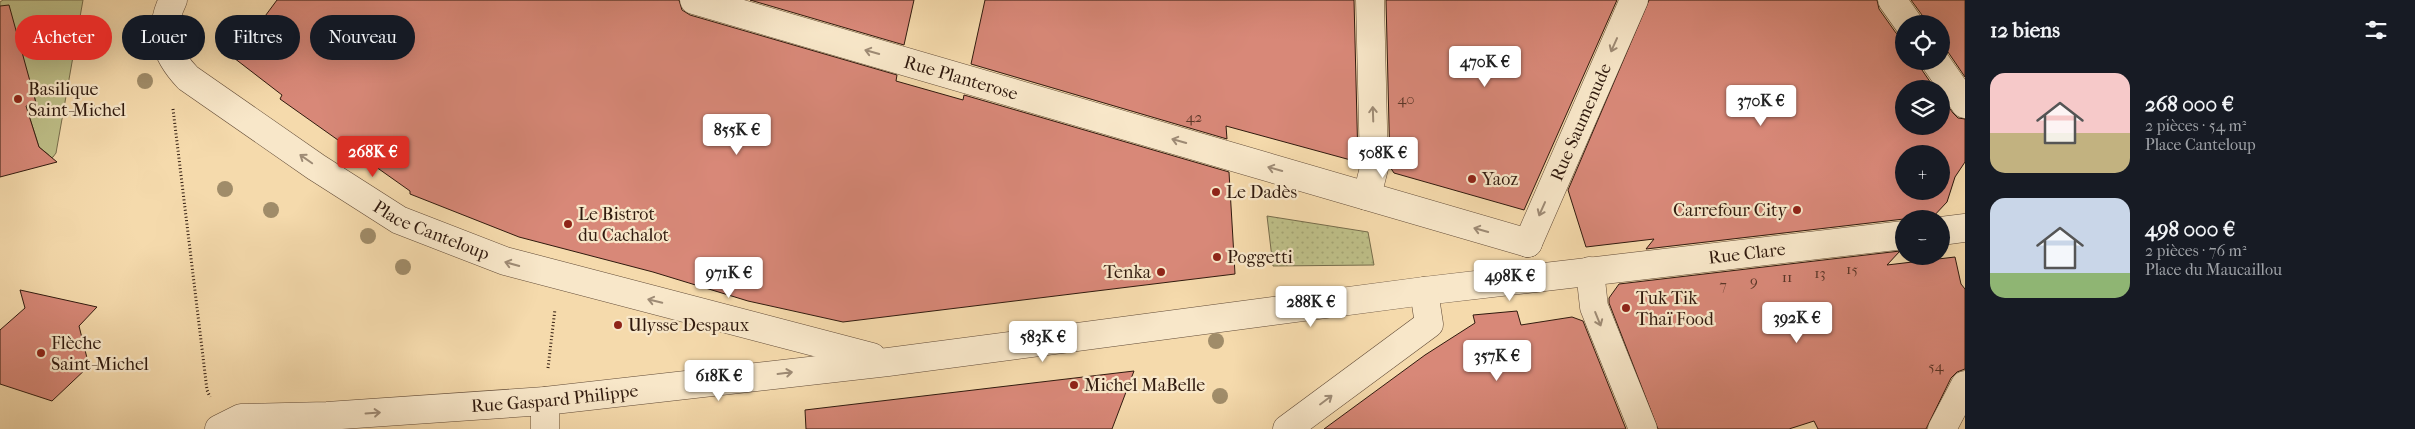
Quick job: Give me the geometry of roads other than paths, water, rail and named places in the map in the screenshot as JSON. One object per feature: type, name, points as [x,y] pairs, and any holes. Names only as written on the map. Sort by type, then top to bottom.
[{"type":"street","name":"Place Canteloup","points":[[173,0],[168,11],[164,39],[179,68],[188,78],[316,166],[399,220],[504,261],[559,277]]},
{"type":"street","name":"Rue Planterose","points":[[694,0],[1528,243]]},
{"type":"street","points":[[1367,196],[1374,168],[1370,0]]},
{"type":"street","name":"Rue Saumenude","points":[[1528,243],[1634,0]]},
{"type":"street","points":[[1892,0],[1903,15]]},
{"type":"street","points":[[1941,70],[1965,104]]},
{"type":"street","points":[[1950,230],[1965,228]]},
{"type":"street","name":"Rue Clare","points":[[1424,291],[1895,236]]},
{"type":"street","points":[[1528,243],[1533,278]]},
{"type":"street","points":[[1590,271],[1594,307],[1643,429]]},
{"type":"street","name":"Rue Gaspard Philippe","points":[[559,277],[888,362]]},
{"type":"street","points":[[1287,429],[1429,324],[1424,291]]},
{"type":"street","name":"Rue Gaspard Philippe","points":[[220,428],[240,418],[327,416],[545,401],[888,362],[1424,291]]},
{"type":"street","points":[[1942,429],[1965,385]]},
{"type":"street","points":[[545,401],[545,429]]},
{"type":"place","name":"Basilique Saint-Michel","points":[[18,99]]},
{"type":"place","name":"Yaoz","points":[[1472,179]]},
{"type":"place","name":"Le Dadès","points":[[1216,192]]},
{"type":"place","name":"Carrefour City","points":[[1797,210]]},
{"type":"place","name":"Le Bistrot du Cachalot","points":[[568,224]]},
{"type":"place","name":"Poggetti","points":[[1217,257]]},
{"type":"place","name":"Tenka","points":[[1161,272]]},
{"type":"place","name":"Tuk Tik Thaï Food","points":[[1626,308]]},
{"type":"place","name":"Ulysse Despaux","points":[[618,325]]},
{"type":"place","name":"Flèche Saint-Michel","points":[[41,353]]},
{"type":"place","name":"Michel MaBelle","points":[[1074,385]]}]
